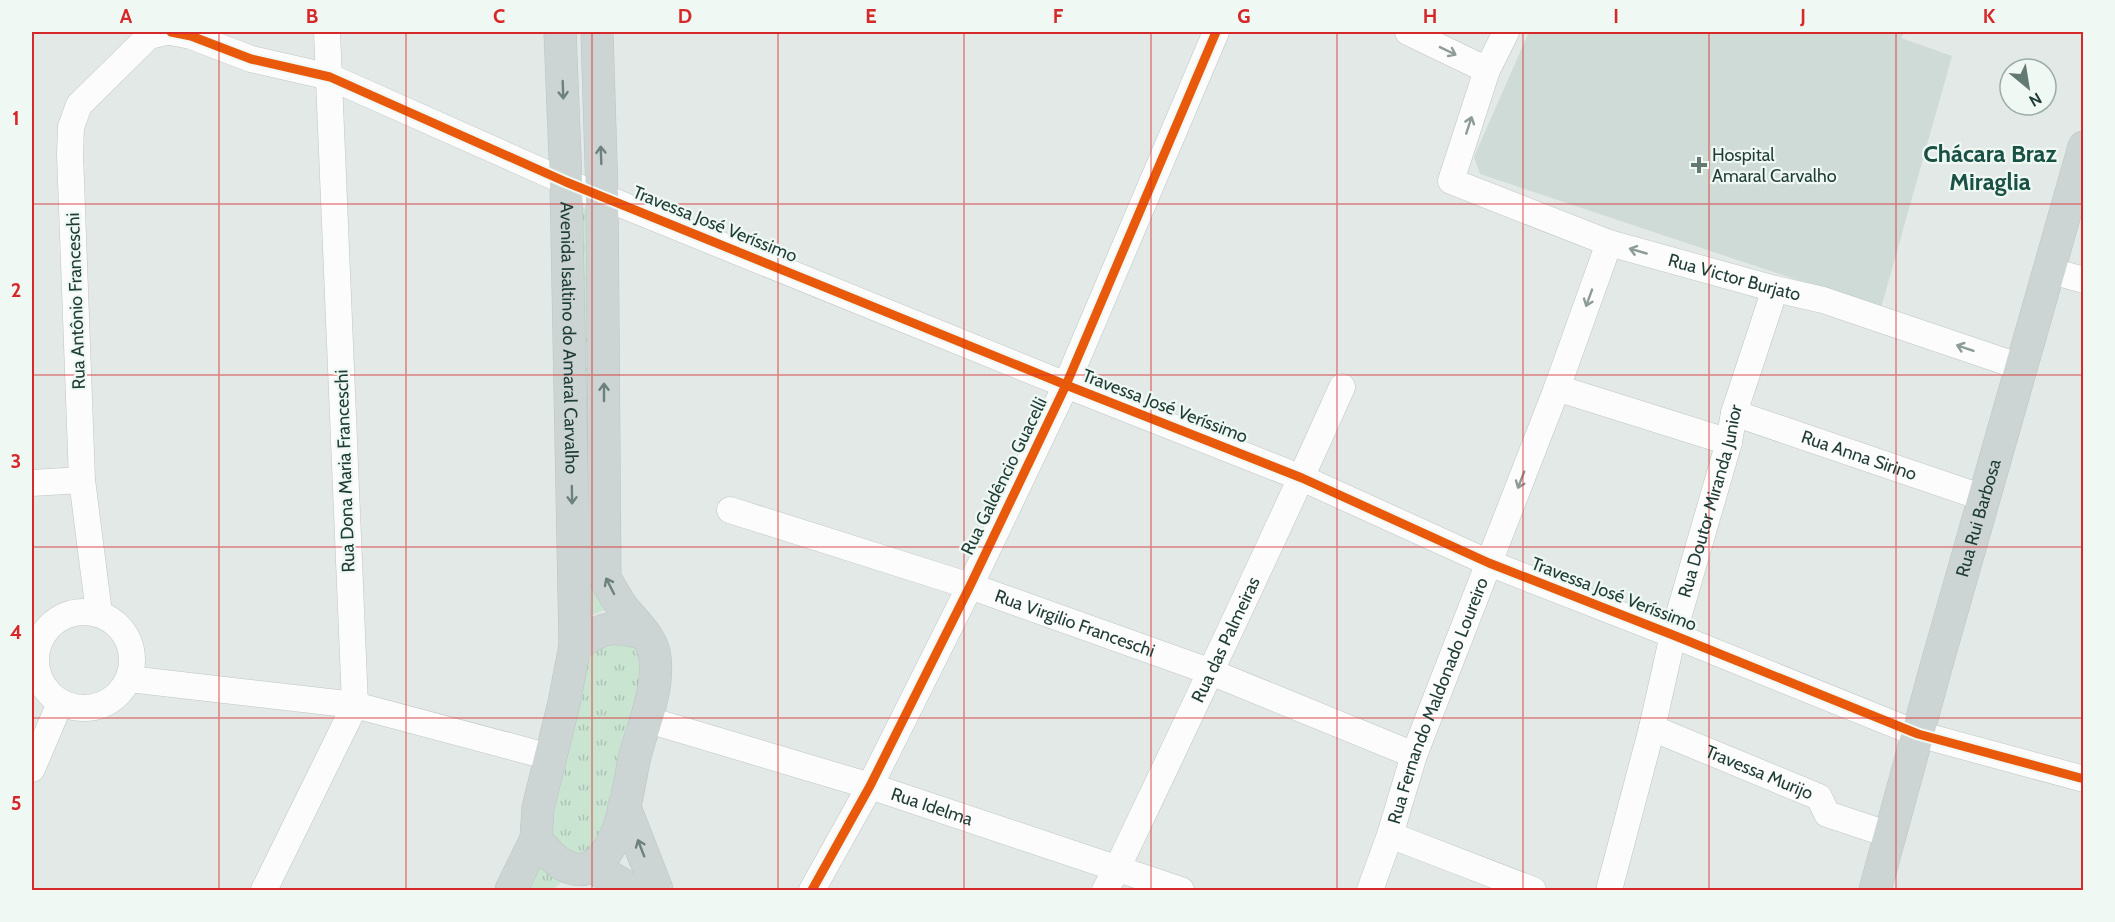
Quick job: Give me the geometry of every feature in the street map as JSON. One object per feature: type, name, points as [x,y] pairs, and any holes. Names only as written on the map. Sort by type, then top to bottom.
[{"type":"main road","name":"Avenida Isaltino do Amaral Carvalho","points":[[536,839],[538,808],[564,703],[575,646],[566,182],[560,32]]},
{"type":"main road","name":"Avenida Isaltino do Amaral Carvalho","points":[[581,876],[604,856],[617,834],[645,718],[656,683],[655,657],[650,641],[622,607],[605,578],[602,196],[597,32]]},
{"type":"main road","name":"Rua Rui Barbosa","points":[[1875,891],[2084,147]]},
{"type":"main road","points":[[575,646],[595,632],[619,627],[643,633]]},
{"type":"main road","points":[[624,805],[657,891]]},
{"type":"main road","points":[[511,891],[536,839],[549,856],[563,866],[581,876],[620,883],[624,891]]},
{"type":"street","name":"Rua Antônio Franceschi","points":[[99,613],[82,480],[70,154],[71,127],[79,105],[148,36],[166,32]]},
{"type":"street","name":"Travessa José Veríssimo","points":[[171,32],[191,36],[251,59],[330,77],[566,182],[1302,478],[1489,563],[1918,734],[2084,779]]},
{"type":"street","name":"Rua Dona Maria Franceschi","points":[[264,891],[355,705],[327,32]]},
{"type":"street","name":"Rua Galdêncio Guacelli","points":[[812,891],[870,786],[970,586],[1066,385],[1216,32]]},
{"type":"street","points":[[1408,32],[1487,70],[1506,32]]},
{"type":"street","name":"Rua Victor Burjato","points":[[1487,70],[1451,181],[1609,243],[1775,290],[1823,300],[2021,367]]},
{"type":"street","name":"Rua Fernando Maldonado Loureiro","points":[[1370,891],[1414,755],[1557,388],[1609,243]]},
{"type":"street","points":[[2048,270],[2084,280]]},
{"type":"street","name":"Rua Doutor Miranda Junior","points":[[1609,891],[1652,728],[1673,635],[1729,442],[1734,413],[1775,290]]},
{"type":"street","name":"Rua das Palmeiras","points":[[1111,880],[1302,478],[1342,387]]},
{"type":"street","points":[[1557,388],[1729,442]]},
{"type":"street","name":"Rua Anna Sirino","points":[[1734,413],[1984,498]]},
{"type":"street","points":[[32,483],[82,480]]},
{"type":"street","name":"Rua Virgilio Franceschi","points":[[730,510],[970,586],[1211,672],[1414,755]]},
{"type":"street","points":[[78,611],[99,613],[117,623],[129,639],[133,659],[129,679],[117,696],[99,707],[79,709],[60,703],[44,689],[36,671],[36,650],[44,632],[59,618],[78,611]]},
{"type":"street","points":[[129,679],[355,705],[550,757]]},
{"type":"street","points":[[32,769],[60,703]]},
{"type":"street","name":"Rua Idelma","points":[[645,718],[870,786],[1111,880],[1181,891]]},
{"type":"street","name":"Travessa Murijo","points":[[1652,728],[1819,797],[1827,814],[1890,835]]},
{"type":"street","points":[[1390,835],[1533,891]]},
{"type":"shaded area","name":"Hospital Amaral Carvalho","points":[[1529,32],[1905,32],[1901,38],[1952,56],[1881,308],[1480,174],[1474,157]]},
{"type":"green space","points":[[584,207],[587,212],[607,609],[592,615],[581,624],[581,209]]},
{"type":"green space","points":[[609,638],[635,641],[645,665],[603,846],[582,859],[552,839],[552,822],[586,668],[594,648]]},
{"type":"green space","points":[[539,855],[566,878],[553,890],[523,890]]},
{"type":"cycle path","points":[[171,32],[191,36],[251,59],[330,77],[566,182],[1302,478],[1489,563],[1918,734],[2084,779]]},
{"type":"cycle path","points":[[812,890],[870,786],[970,586],[1066,385],[1216,32]]},
{"type":"place","name":"Hospital Amaral Carvalho","points":[[1699,165]]},
{"type":"district","name":"Chácara Braz Miraglia","points":[[1990,167]]}]
